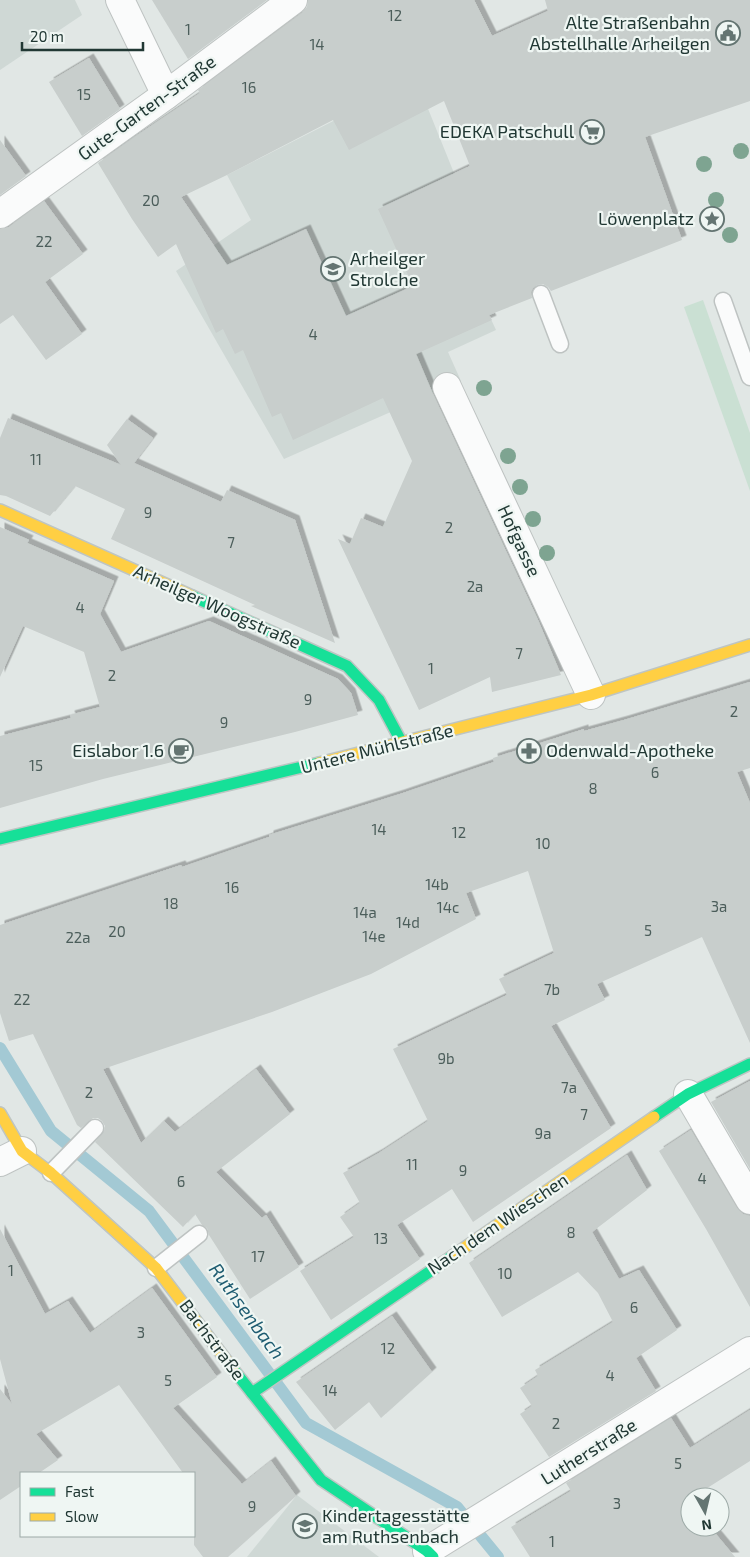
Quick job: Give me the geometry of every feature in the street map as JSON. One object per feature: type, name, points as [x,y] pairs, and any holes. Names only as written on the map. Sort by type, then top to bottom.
[{"type":"street","points":[[120,0],[166,95]]},
{"type":"street","name":"Gute-Garten-Straße","points":[[0,214],[166,95],[293,0]]},
{"type":"street","name":"Hofgasse","points":[[447,387],[591,695]]},
{"type":"street","name":"Arheilger Woogstraße","points":[[0,510],[347,666],[379,700],[402,743]]},
{"type":"street","name":"Untere Mühlstraße","points":[[0,839],[402,743],[591,695],[750,645]]},
{"type":"street","name":"Nach dem Wieschen","points":[[252,1393],[688,1094],[750,1064]]},
{"type":"street","points":[[688,1094],[750,1200]]},
{"type":"street","name":"Bachstraße","points":[[0,1113],[11,1157],[52,1174],[156,1268],[321,1480],[430,1554]]},
{"type":"street","name":"Lutherstraße","points":[[430,1554],[482,1518],[750,1351]]},
{"type":"lane","points":[[541,294],[560,344]]},
{"type":"lane","points":[[724,301],[750,377]]},
{"type":"lane","points":[[52,1174],[95,1128]]},
{"type":"lane","points":[[156,1268],[199,1234]]},
{"type":"shaded area","points":[[0,0],[75,0],[82,15],[0,70]]},
{"type":"shaded area","name":"Arheilger Strolche","points":[[416,79],[492,267],[471,276],[496,330],[448,352],[461,381],[284,459],[176,271],[251,220],[227,175]]},
{"type":"shaded area","name":"Kindertagesstätte am Ruthsenbach","points":[[297,1495],[379,1557],[247,1557]]},
{"type":"green space","points":[[703,300],[750,433],[750,491],[684,307]]},
{"type":"building","points":[[152,0],[267,0],[188,59]]},
{"type":"building","points":[[308,0],[474,0],[492,36],[548,11],[545,0],[750,0],[750,101],[645,137],[682,240],[551,291],[543,284],[537,285],[531,292],[532,298],[489,315],[492,320],[416,354],[538,620],[561,675],[492,692],[490,677],[419,710],[338,539],[350,544],[361,518],[383,527],[412,461],[383,398],[293,440],[281,413],[272,417],[243,350],[235,354],[223,329],[216,333],[176,244],[158,257],[98,163],[200,93],[198,90],[302,13],[307,7]],"holes":[[[444,101],[470,166],[378,209],[413,286],[346,316],[306,229],[227,265],[181,197],[333,120],[349,150]]]},
{"type":"building","points":[[89,58],[120,109],[82,136],[49,82]]},
{"type":"building","points":[[0,140],[26,176],[0,195]]},
{"type":"building","points":[[44,201],[83,254],[45,282],[82,334],[46,360],[13,315],[0,324],[0,229],[9,227]]},
{"type":"building","points":[[8,418],[121,465],[107,445],[127,419],[153,438],[134,463],[221,502],[227,490],[295,520],[335,643],[251,606],[255,605],[111,539],[125,509],[75,486],[50,516],[0,495],[0,438]]},
{"type":"building","points":[[0,527],[29,540],[27,543],[114,581],[100,614],[121,652],[209,621],[338,679],[351,693],[358,715],[103,779],[0,808],[0,736],[71,718],[70,715],[100,707],[84,652],[23,626],[0,677]]},
{"type":"building","points":[[750,682],[750,768],[737,772],[750,803],[750,1043],[702,937],[597,984],[605,1000],[551,1026],[611,1128],[473,1222],[452,1189],[397,1225],[420,1259],[331,1320],[300,1271],[354,1237],[340,1217],[360,1203],[343,1173],[379,1153],[428,1121],[393,1049],[507,995],[499,979],[554,953],[528,871],[466,893],[476,919],[371,974],[272,1012],[103,1069],[141,1143],[164,1121],[175,1132],[256,1069],[290,1114],[216,1172],[262,1218],[266,1215],[299,1267],[250,1299],[209,1235],[207,1228],[202,1225],[195,1214],[183,1227],[95,1142],[104,1131],[105,1126],[102,1121],[98,1118],[93,1118],[81,1128],[77,1125],[33,1034],[9,1041],[0,1013],[0,925],[181,865],[182,867],[269,837],[269,835],[400,794],[494,762],[493,758],[584,729],[584,731],[624,720]]},
{"type":"building","points":[[750,1081],[750,1169],[711,1102]]},
{"type":"building","points":[[691,1130],[737,1208],[743,1214],[750,1216],[750,1307],[659,1151]]},
{"type":"building","points":[[627,1155],[647,1190],[592,1232],[619,1279],[639,1270],[677,1330],[636,1358],[656,1391],[549,1457],[520,1414],[532,1406],[520,1388],[538,1376],[535,1370],[613,1322],[598,1293],[578,1272],[502,1317],[469,1263]]},
{"type":"building","points":[[0,1229],[45,1314],[68,1301],[90,1333],[152,1288],[217,1377],[173,1408],[242,1484],[271,1461],[296,1496],[228,1557],[203,1557],[194,1545],[195,1472],[182,1472],[119,1385],[36,1434],[58,1460],[40,1472],[20,1472],[20,1487],[0,1500],[0,1389],[12,1404],[0,1359]]},
{"type":"building","points":[[392,1316],[432,1372],[381,1418],[369,1402],[335,1430],[296,1382]]},
{"type":"building","points":[[750,1410],[750,1461],[709,1487],[680,1487],[680,1537],[718,1537],[735,1557],[530,1557],[511,1527],[571,1491],[566,1483],[671,1418],[690,1448]]},
{"type":"waterway","name":"Ruthsenbach","points":[[0,1048],[51,1131],[149,1211],[306,1423],[457,1507],[498,1557]]},
{"type":"traffic: fast","points":[[192,596],[347,666],[379,700],[402,743]]},
{"type":"traffic: fast","points":[[0,839],[319,763]]},
{"type":"traffic: fast","points":[[654,1117],[688,1094],[750,1064]]},
{"type":"traffic: fast","points":[[252,1393],[454,1255]]},
{"type":"traffic: fast","points":[[233,1369],[321,1480],[427,1551],[433,1557]]},
{"type":"traffic: slow","points":[[0,510],[192,596]]},
{"type":"traffic: slow","points":[[319,763],[591,695],[750,645]]},
{"type":"traffic: slow","points":[[0,1113],[22,1151],[51,1173],[156,1268],[233,1369]]},
{"type":"traffic: slow","points":[[454,1255],[654,1117]]},
{"type":"place","name":"Alte Straßenbahn Abstellhalle Arheilgen","points":[[728,33]]},
{"type":"place","name":"EDEKA Patschull","points":[[592,132]]},
{"type":"place","name":"Löwenplatz","points":[[712,219]]},
{"type":"place","name":"Arheilger Strolche","points":[[333,269]]},
{"type":"place","name":"Eislabor 1.6","points":[[181,751]]},
{"type":"place","name":"Odenwald-Apotheke","points":[[529,751]]},
{"type":"place","name":"Kindertagesstätte am Ruthsenbach","points":[[305,1526]]}]
